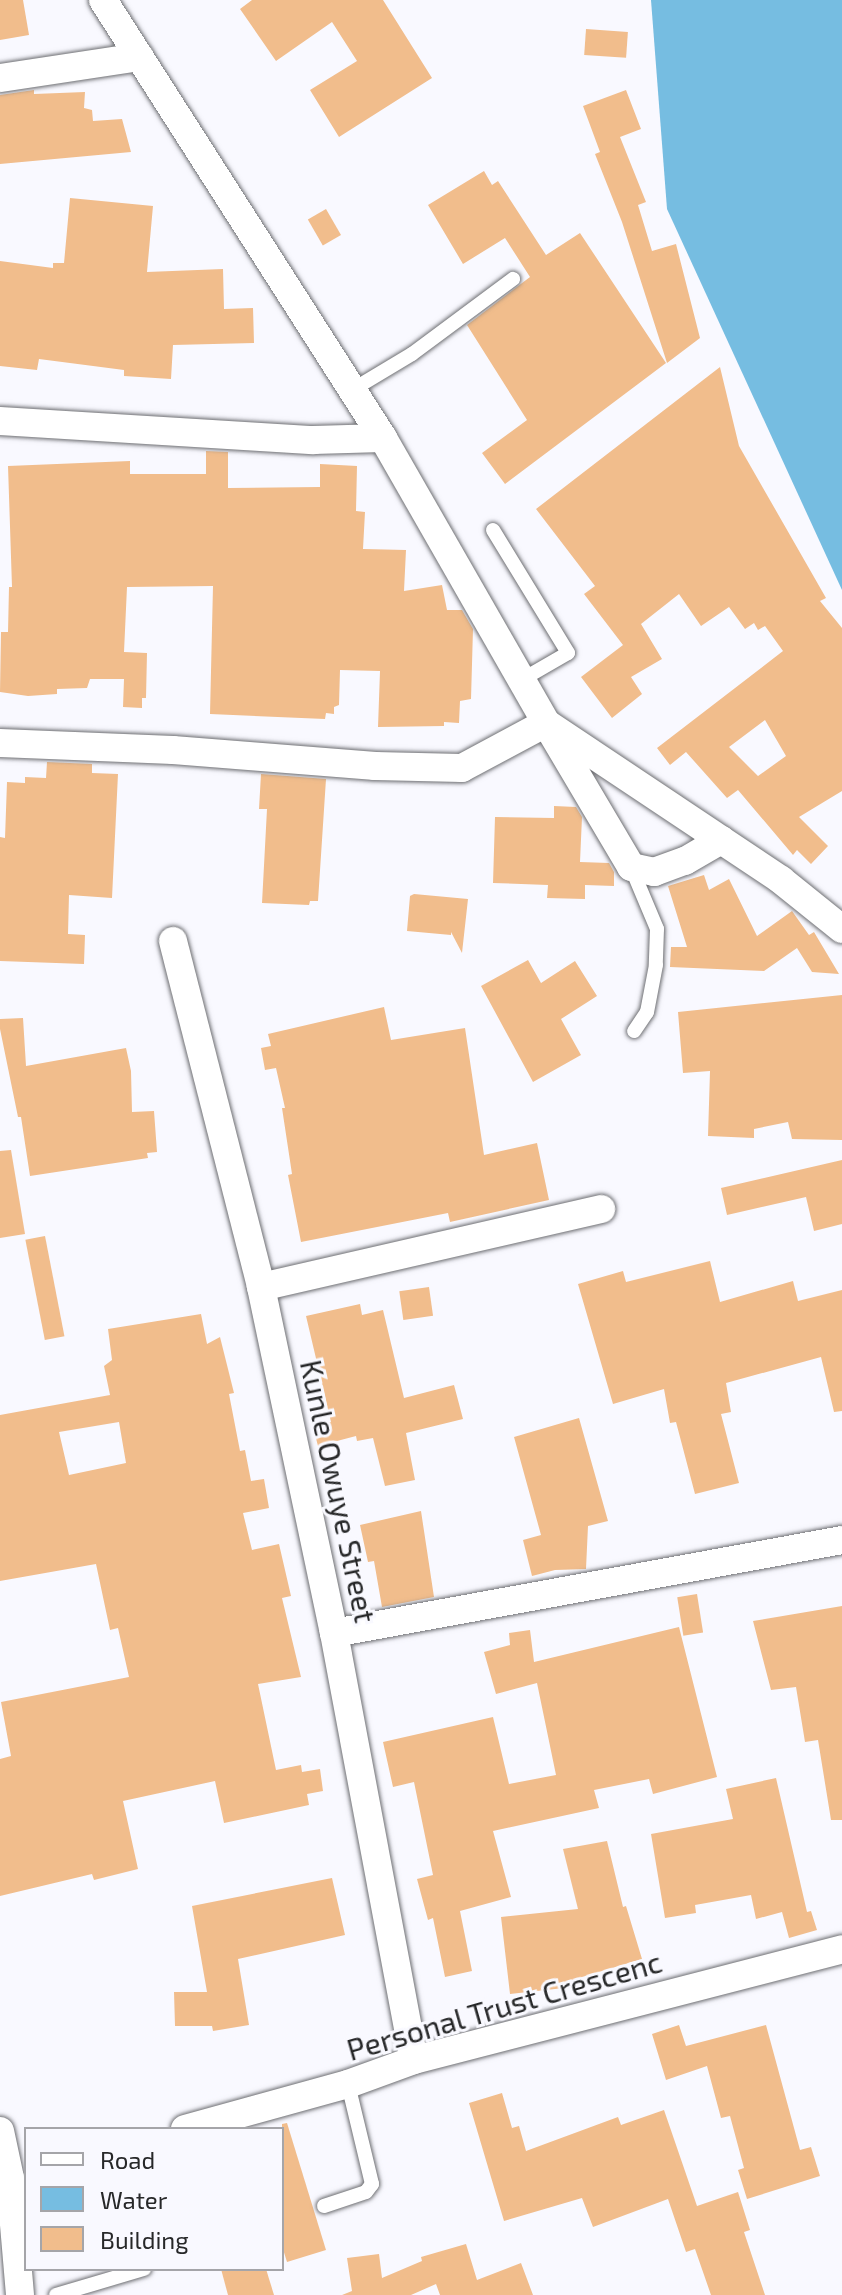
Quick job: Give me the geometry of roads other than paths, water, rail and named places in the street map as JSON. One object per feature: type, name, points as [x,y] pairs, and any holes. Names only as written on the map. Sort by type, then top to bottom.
[{"type":"street","points":[[103,0],[383,438],[631,867],[654,872],[685,861],[721,840]]},
{"type":"street","points":[[0,78],[139,57]]},
{"type":"street","points":[[0,421],[313,440],[383,438]]},
{"type":"street","points":[[0,743],[462,768],[546,723]]},
{"type":"street","points":[[546,723],[781,880],[842,929]]},
{"type":"street","name":"Kunle Owuye Street","points":[[173,941],[261,1287],[334,1633],[414,2060]]},
{"type":"street","points":[[261,1287],[601,1209]]},
{"type":"street","points":[[334,1633],[842,1540]]},
{"type":"street","name":"Personal Trust Crescenc","points":[[192,2127],[348,2084],[414,2060],[842,1949]]},
{"type":"street","points":[[0,2131],[18,2176],[20,2295]]},
{"type":"lane","points":[[352,390],[412,354],[513,279]]},
{"type":"lane","points":[[493,530],[568,653],[523,679]]},
{"type":"lane","points":[[631,867],[657,929],[656,965],[647,1012],[634,1031]]},
{"type":"lane","points":[[324,2206],[366,2192],[372,2184],[348,2084]]},
{"type":"lane","points":[[56,2295],[137,2271]]},
{"type":"water","points":[[651,0],[842,0],[842,590],[667,209]]}]
